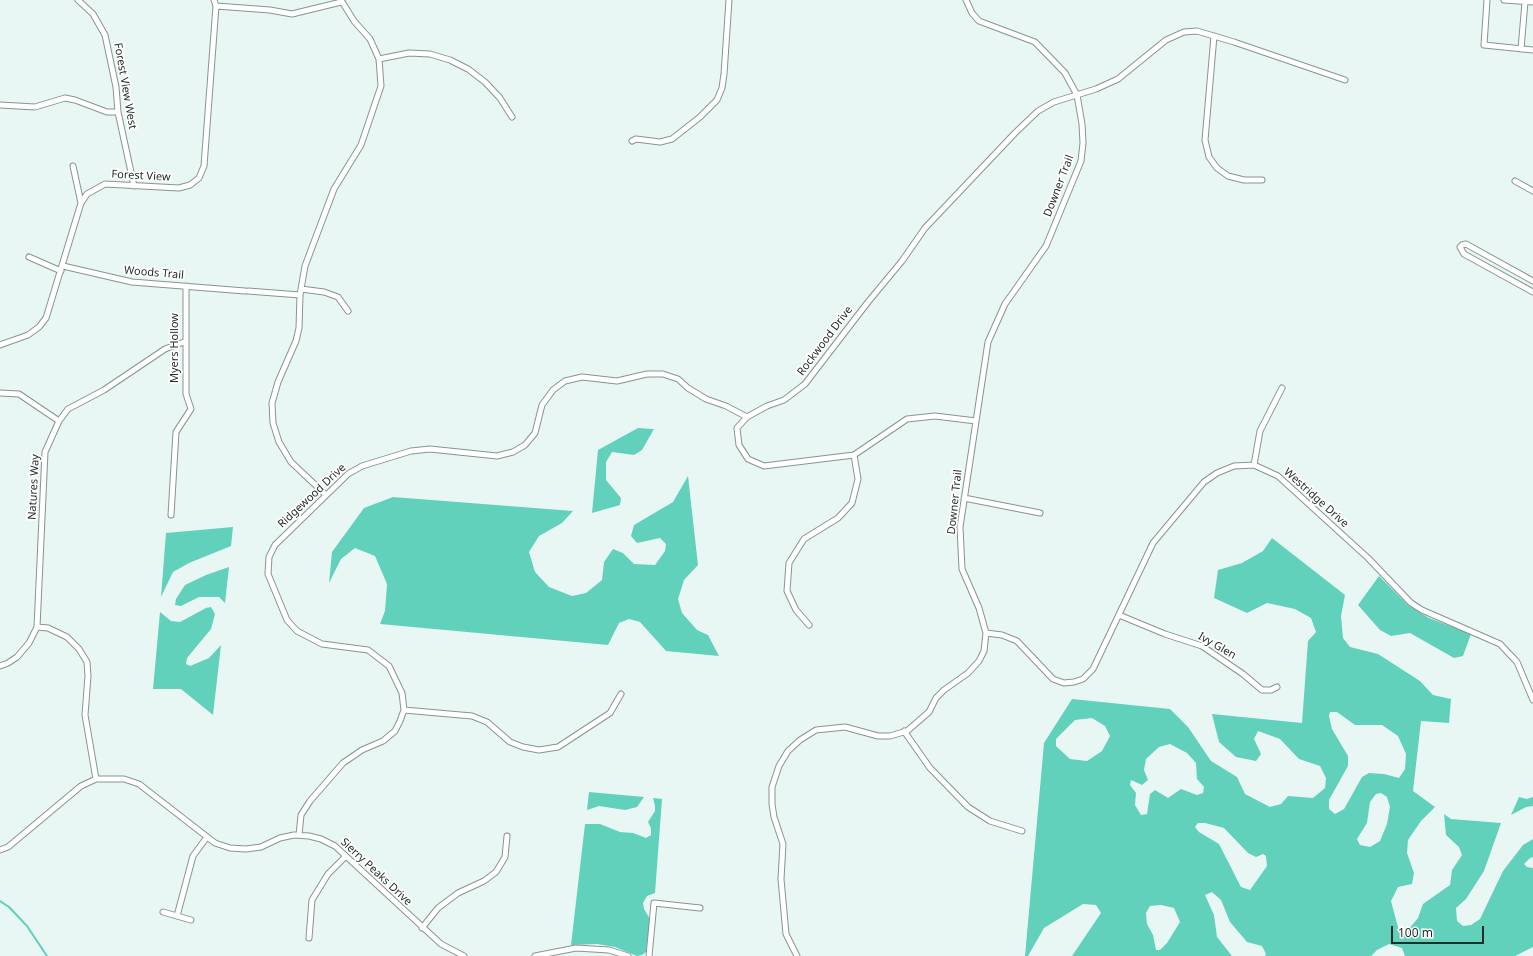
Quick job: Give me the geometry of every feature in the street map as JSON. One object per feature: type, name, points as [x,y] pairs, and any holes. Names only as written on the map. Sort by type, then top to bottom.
[{"type":"street","name":"Forest View West","points":[[78,0],[93,14],[105,35],[116,87],[118,112],[134,186]]},
{"type":"street","name":"Forest View","points":[[81,203],[88,194],[105,184],[179,188],[190,185],[199,178],[204,166],[216,6],[214,0]]},
{"type":"street","points":[[632,142],[636,139],[660,142],[672,139],[700,117],[717,100],[722,88],[724,74],[729,0]]},
{"type":"street","name":"Downer Trail","points":[[797,956],[786,934],[781,879],[783,844],[774,818],[772,804],[772,787],[779,766],[788,751],[800,740],[816,730],[845,727],[878,736],[890,736],[904,731],[919,722],[929,712],[936,698],[944,690],[968,673],[979,662],[984,651],[986,633],[979,608],[962,570],[960,527],[988,342],[1005,304],[1046,246],[1080,161],[1083,143],[1082,124],[1077,95],[1062,68],[1035,42],[981,22],[972,13],[966,0]]},
{"type":"street","points":[[1488,0],[1484,45],[1533,50]]},
{"type":"street","points":[[1504,0],[1533,2]]},
{"type":"street","points":[[216,6],[270,10],[292,14],[341,1],[354,21],[370,38],[379,59],[381,86],[361,145],[334,189],[305,266],[300,292],[299,328],[296,341],[278,382],[272,403],[273,423],[279,442],[291,462],[326,495]]},
{"type":"street","points":[[1521,49],[1525,2]]},
{"type":"street","name":"Rockwood Drive","points":[[976,421],[935,416],[907,419],[854,454],[764,466],[748,459],[738,445],[737,428],[748,417],[767,406],[784,400],[805,384],[868,302],[902,261],[925,228],[1015,132],[1038,111],[1048,105],[1118,79],[1166,40],[1184,32],[1197,31],[1234,42],[1344,80]]},
{"type":"street","points":[[1214,36],[1204,140],[1209,157],[1217,168],[1228,176],[1244,180],[1262,180]]},
{"type":"street","points":[[379,59],[408,53],[430,54],[450,60],[468,69],[485,82],[500,98],[512,116]]},
{"type":"street","points":[[0,105],[35,107],[65,98],[75,100],[107,112],[118,112]]},
{"type":"street","points":[[0,345],[28,335],[39,328],[51,307],[81,203],[73,166]]},
{"type":"street","points":[[1515,182],[1533,191]]},
{"type":"street","points":[[1533,281],[1466,244],[1460,247],[1464,254],[1533,292]]},
{"type":"street","name":"Woods Trail","points":[[29,257],[62,268],[118,280],[247,291],[324,292],[338,296],[348,311]]},
{"type":"street","name":"Myers Hollow","points":[[171,515],[176,432],[191,409],[186,394],[184,342],[186,286]]},
{"type":"street","name":"Natures Way","points":[[0,666],[8,663],[17,656],[29,643],[37,627],[45,452],[59,421],[68,409],[104,390],[165,349],[184,342]]},
{"type":"street","name":"Ridgewood Drive","points":[[404,710],[402,693],[389,666],[368,650],[322,644],[297,631],[287,620],[268,574],[269,557],[276,544],[348,474],[362,466],[411,451],[430,449],[497,456],[513,452],[525,445],[535,433],[542,404],[553,390],[565,381],[582,377],[617,381],[647,374],[663,374],[678,380],[706,399],[726,406],[748,417]]},
{"type":"street","points":[[1254,465],[1260,431],[1282,388]]},
{"type":"street","points":[[0,393],[19,394],[59,421]]},
{"type":"street","points":[[809,625],[796,610],[787,591],[789,564],[804,539],[838,518],[852,503],[858,479],[854,454]]},
{"type":"street","name":"Westridge Drive","points":[[986,633],[1002,635],[1017,641],[1053,679],[1064,683],[1074,682],[1083,678],[1093,669],[1153,543],[1204,482],[1216,473],[1234,466],[1254,465],[1278,476],[1368,558],[1411,603],[1422,610],[1500,644],[1517,662],[1533,700]]},
{"type":"street","points":[[964,498],[1040,512]]},
{"type":"street","name":"Ivy Glen","points":[[1119,615],[1165,634],[1202,646],[1243,674],[1262,690],[1271,690],[1277,687]]},
{"type":"street","points":[[37,627],[48,628],[67,637],[79,649],[87,662],[88,676],[85,715],[96,779]]},
{"type":"street","points":[[299,835],[301,815],[310,801],[343,763],[362,750],[383,741],[394,731],[400,722],[404,710],[472,716],[487,722],[510,742],[523,747],[539,750],[558,747],[610,713],[621,694]]},
{"type":"street","points":[[904,731],[930,768],[968,806],[990,820],[1022,831]]},
{"type":"street","name":"Sierry Peaks Drive","points":[[0,850],[8,847],[81,786],[96,779],[124,779],[139,784],[215,843],[230,848],[246,849],[261,847],[280,838],[299,835],[321,839],[335,846],[422,928],[441,944],[464,956]]},
{"type":"street","points":[[422,928],[438,908],[458,893],[484,881],[496,872],[505,857],[507,836]]},
{"type":"street","points":[[177,916],[193,856],[207,837]]},
{"type":"street","points":[[309,938],[312,900],[328,874],[345,857]]},
{"type":"street","points":[[650,956],[654,903],[700,908]]},
{"type":"street","points":[[163,912],[191,920]]},
{"type":"street","points":[[535,956],[576,948],[609,950],[628,956]]},
{"type":"green space","points":[[638,428],[654,429],[642,450],[634,455],[612,452],[606,462],[606,480],[621,498],[620,505],[592,513],[598,450]]},
{"type":"green space","points":[[688,476],[698,565],[684,580],[678,599],[682,613],[697,630],[708,635],[719,656],[666,651],[640,622],[629,619],[619,623],[608,645],[380,624],[385,611],[387,584],[375,556],[355,548],[341,559],[329,583],[332,552],[364,508],[393,497],[573,511],[562,523],[539,536],[529,552],[535,572],[549,587],[572,596],[586,593],[602,580],[604,562],[613,549],[623,553],[634,564],[655,565],[665,551],[666,544],[660,538],[637,543],[631,536],[634,525],[673,502]]},
{"type":"green space","points":[[233,527],[231,546],[189,563],[173,572],[161,597],[166,533]]},
{"type":"green space","points":[[1272,538],[1345,595],[1341,616],[1343,638],[1350,647],[1378,654],[1420,681],[1433,695],[1451,699],[1449,723],[1421,721],[1413,791],[1435,807],[1421,821],[1408,840],[1407,853],[1414,873],[1412,884],[1398,887],[1391,901],[1399,931],[1407,931],[1418,918],[1423,904],[1450,885],[1452,870],[1462,855],[1459,847],[1446,835],[1444,814],[1451,819],[1501,823],[1484,871],[1466,899],[1456,908],[1457,921],[1463,926],[1471,925],[1480,919],[1503,871],[1523,845],[1533,839],[1533,857],[1524,864],[1527,867],[1533,868],[1533,947],[1515,956],[1405,956],[1402,948],[1389,944],[1377,950],[1371,956],[1265,956],[1266,954],[1262,946],[1247,942],[1230,922],[1221,900],[1212,892],[1205,895],[1214,915],[1217,937],[1232,956],[1072,956],[1101,913],[1096,905],[1083,904],[1044,928],[1028,956],[1025,956],[1044,743],[1072,699],[1170,709],[1188,727],[1211,761],[1237,777],[1245,794],[1270,807],[1281,804],[1288,796],[1313,798],[1325,788],[1326,778],[1320,766],[1299,759],[1280,739],[1258,731],[1254,739],[1261,754],[1256,761],[1236,757],[1219,742],[1212,714],[1302,723],[1308,641],[1316,632],[1311,618],[1295,609],[1267,603],[1247,613],[1214,598],[1218,570],[1242,563],[1263,551]],"holes":[[[1330,712],[1337,712],[1355,725],[1382,725],[1398,736],[1406,754],[1405,769],[1399,778],[1384,774],[1369,773],[1362,777],[1344,809],[1335,814],[1329,809],[1329,800],[1348,766],[1348,756],[1332,729],[1329,716]],[[1092,718],[1105,726],[1110,736],[1102,751],[1087,761],[1070,759],[1056,746],[1056,739],[1075,720]],[[1170,744],[1187,753],[1196,763],[1197,779],[1204,787],[1203,793],[1197,795],[1181,789],[1168,798],[1155,790],[1150,794],[1147,814],[1141,815],[1135,805],[1136,793],[1130,785],[1131,780],[1142,785],[1148,780],[1144,770],[1146,759],[1159,747]],[[1381,793],[1387,797],[1390,807],[1387,824],[1380,841],[1370,847],[1360,845],[1357,839],[1367,823],[1370,802],[1376,794]],[[1198,823],[1205,823],[1224,828],[1248,853],[1256,857],[1263,854],[1266,856],[1267,866],[1250,890],[1241,887],[1219,844],[1199,832],[1195,827]],[[1161,905],[1174,908],[1180,922],[1167,943],[1160,950],[1156,950],[1153,935],[1147,924],[1146,913],[1150,906]]]},
{"type":"green space","points":[[229,567],[225,603],[219,597],[199,597],[181,606],[175,605],[176,599],[185,585],[206,575]]},
{"type":"green space","points":[[1379,576],[1409,606],[1429,618],[1471,634],[1463,656],[1454,658],[1410,633],[1391,636],[1380,630],[1358,605]]},
{"type":"green space","points":[[211,607],[215,614],[211,629],[187,658],[186,664],[190,666],[209,658],[221,645],[213,715],[181,689],[153,689],[160,612],[171,621],[180,622],[206,608]]},
{"type":"green space","points":[[589,792],[644,797],[637,807],[625,810],[599,806],[587,810]]},
{"type":"green space","points":[[1519,797],[1527,799],[1533,797],[1533,806],[1526,807],[1511,815]]},
{"type":"green space","points":[[653,798],[662,799],[655,893],[647,896],[643,903],[644,909],[650,919],[646,952],[637,956],[615,947],[597,944],[571,945],[585,824],[600,824],[620,832],[633,833],[646,838],[651,835],[651,828],[648,822],[655,811]]},
{"type":"waterway","points":[[0,901],[9,907],[27,926],[47,956]]}]
